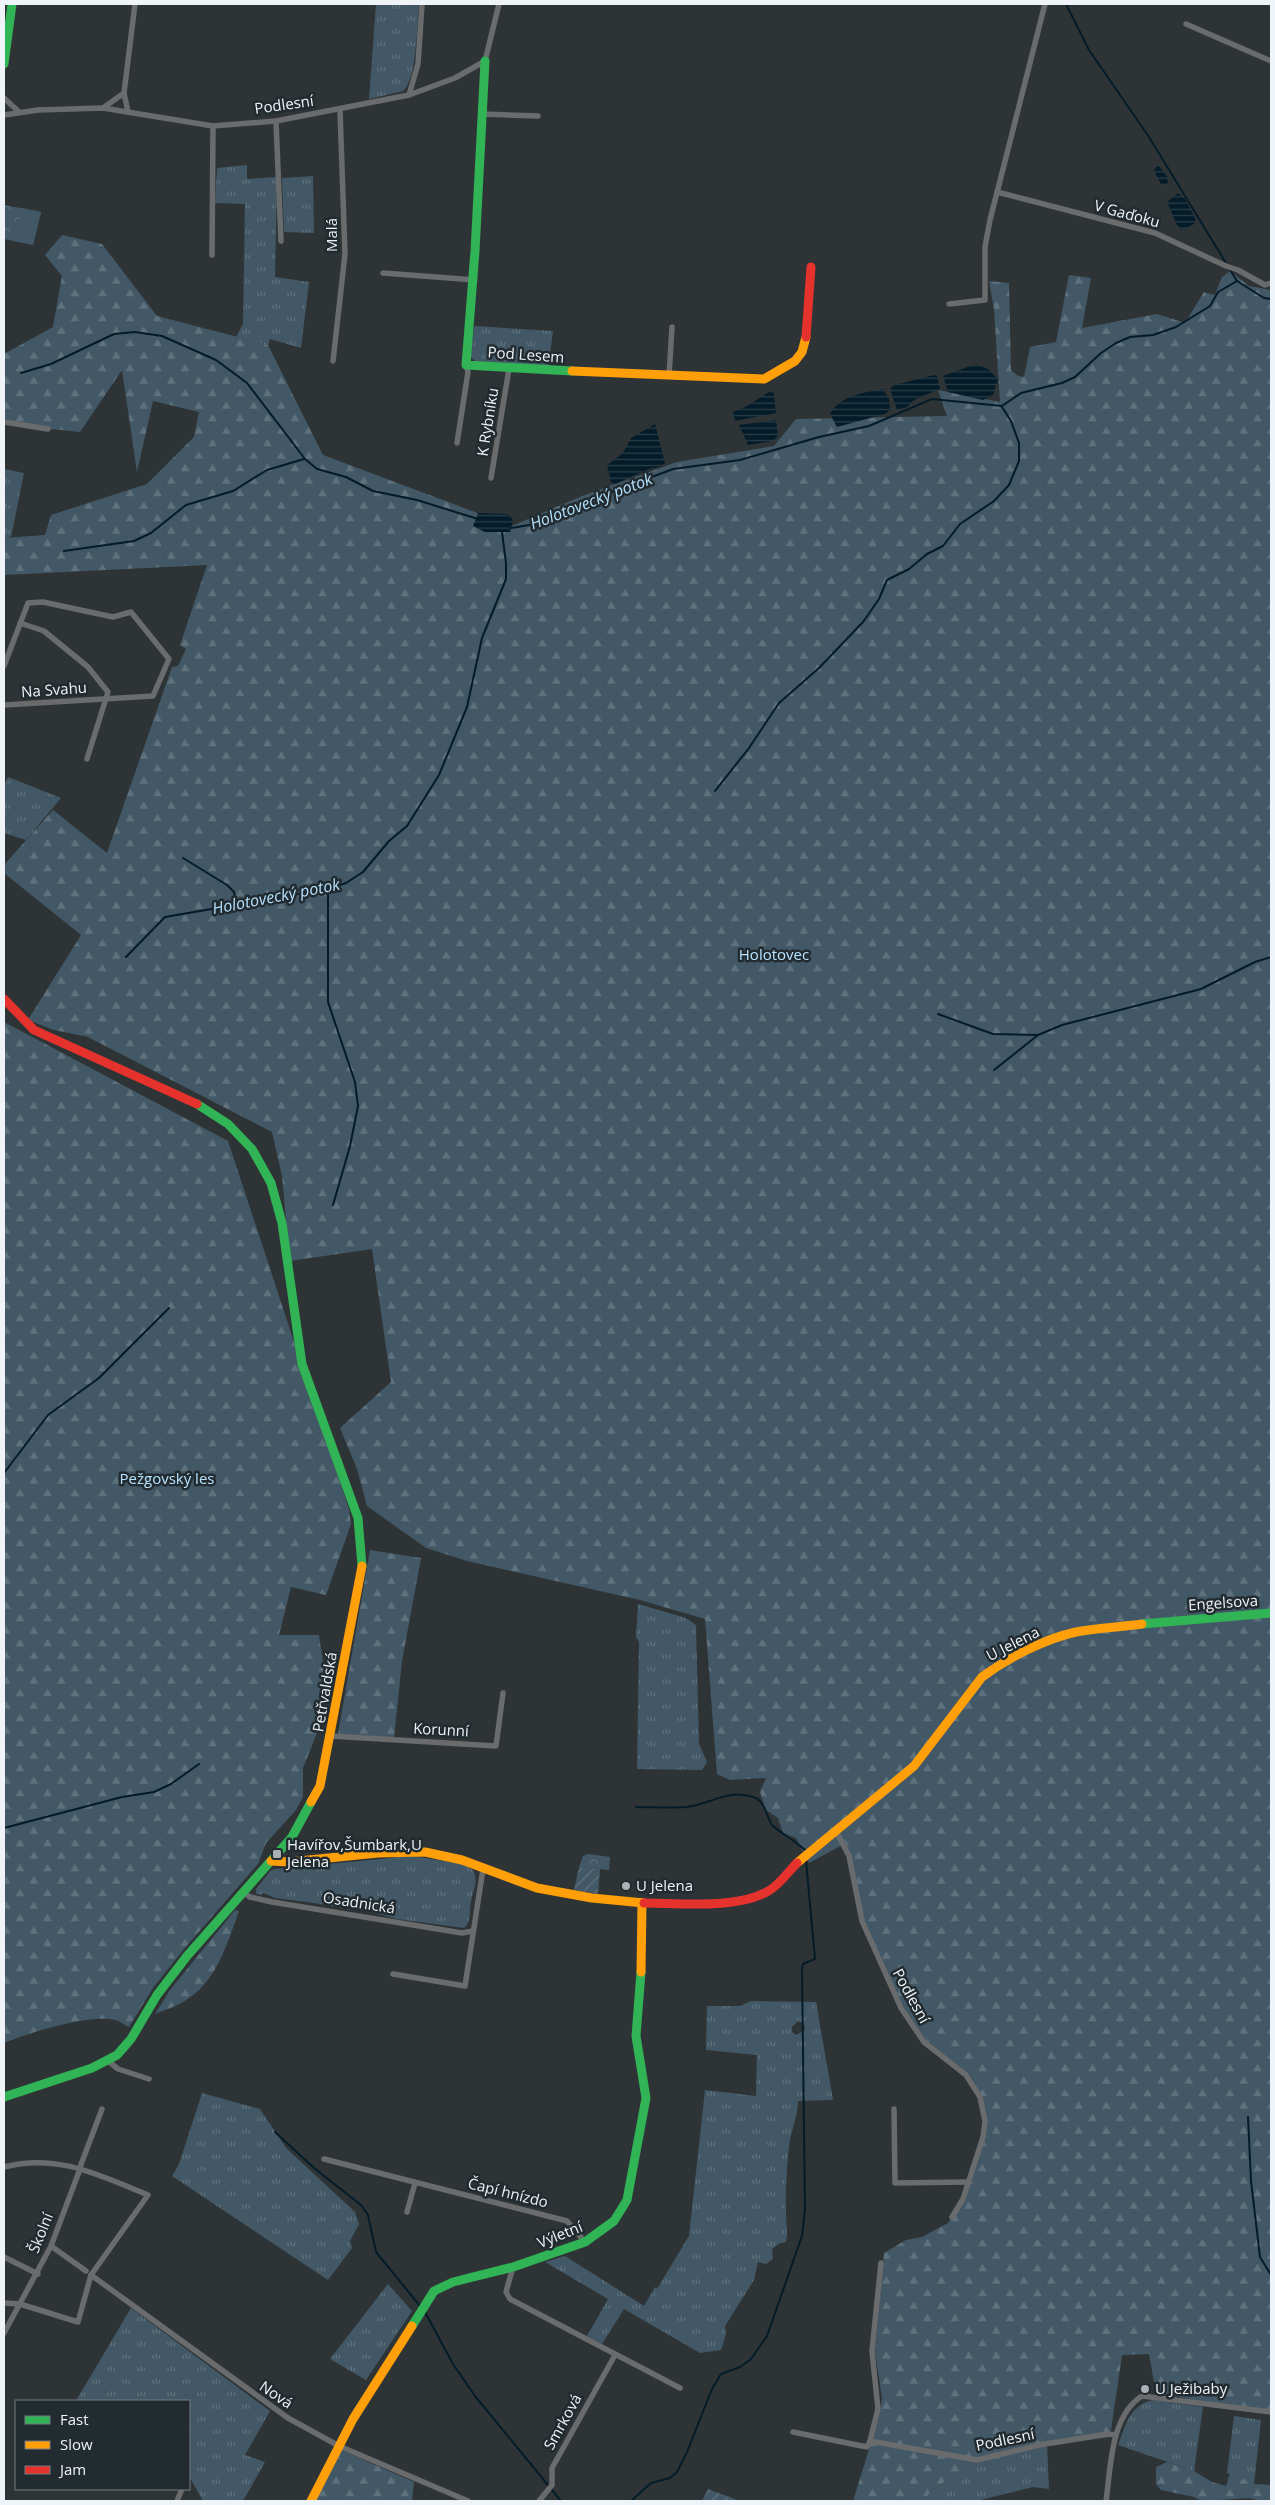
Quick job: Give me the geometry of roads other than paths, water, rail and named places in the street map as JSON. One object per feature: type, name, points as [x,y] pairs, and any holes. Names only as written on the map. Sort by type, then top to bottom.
[{"type":"street","points":[[4,64],[12,4]]},
{"type":"street","points":[[128,112],[124,93],[135,4]]},
{"type":"street","points":[[409,95],[418,64],[422,4]]},
{"type":"street","points":[[485,61],[499,4]]},
{"type":"street","points":[[950,304],[985,300],[985,247],[997,192],[1045,4]]},
{"type":"street","points":[[1186,24],[1271,60]]},
{"type":"street","name":"Podlesní","points":[[4,115],[20,112],[103,108],[213,126],[276,121],[409,95],[455,78],[485,61]]},
{"type":"street","name":"Pod Lesem","points":[[485,61],[481,114],[475,280],[466,365],[509,369],[754,380],[774,375],[788,366],[802,352],[806,340],[811,267]]},
{"type":"street","points":[[103,108],[124,93]]},
{"type":"street","points":[[4,98],[20,112]]},
{"type":"street","name":"Malá","points":[[333,360],[345,254],[340,110]]},
{"type":"street","points":[[481,114],[538,116]]},
{"type":"street","points":[[276,121],[280,180],[281,241]]},
{"type":"street","points":[[212,255],[213,126]]},
{"type":"street","name":"V Gaďoku","points":[[997,192],[1155,233],[1238,270],[1265,285],[1271,283]]},
{"type":"street","points":[[383,273],[475,280]]},
{"type":"street","points":[[669,376],[672,327]]},
{"type":"street","points":[[457,443],[468,372],[466,365]]},
{"type":"street","name":"K Rybníku","points":[[491,478],[509,369]]},
{"type":"street","points":[[4,422],[48,429]]},
{"type":"street","name":"Na Svahu","points":[[4,666],[28,603],[43,602],[113,616],[130,612],[168,659],[153,696],[4,705]]},
{"type":"street","name":"Na Svahu","points":[[20,623],[44,631],[88,667],[108,692],[87,760]]},
{"type":"street","points":[[4,999],[14,1009]]},
{"type":"street","points":[[4,1010],[14,1009]]},
{"type":"street","name":"Petřvaldská","points":[[4,2097],[92,2068],[117,2055],[131,2039],[157,1995],[243,1892],[292,1837],[320,1786],[362,1568],[358,1518],[302,1364],[282,1224],[271,1183],[252,1149],[228,1124],[201,1106],[34,1030],[14,1009]]},
{"type":"street","name":"Engelsova","points":[[1176,1620],[1271,1613]]},
{"type":"street","name":"U Jelena","points":[[272,1861],[290,1862],[378,1853],[425,1852],[443,1854],[537,1888],[592,1898],[642,1903],[729,1902],[752,1898],[770,1890],[806,1854],[914,1766],[982,1677],[996,1666],[1056,1638],[1077,1632],[1176,1620]]},
{"type":"street","name":"Korunní","points":[[331,1736],[496,1746],[503,1693]]},
{"type":"street","name":"Podlesní","points":[[836,1831],[849,1856],[862,1921],[901,2008],[924,2042],[966,2075],[980,2097],[985,2121],[983,2137],[959,2207],[952,2217]]},
{"type":"street","points":[[393,1974],[465,1986],[483,1868]]},
{"type":"street","name":"Osadnická","points":[[243,1892],[250,1897],[272,1902],[462,1933],[474,1931]]},
{"type":"street","name":"Výletní","points":[[311,2501],[353,2419],[434,2291],[453,2282],[513,2267],[586,2242],[614,2221],[627,2200],[645,2107],[646,2091],[636,2036],[642,1952],[642,1903]]},
{"type":"street","points":[[107,2060],[118,2069],[148,2079]]},
{"type":"street","name":"Školní","points":[[4,2333],[38,2274],[102,2109]]},
{"type":"street","points":[[894,2109],[895,2183],[967,2182]]},
{"type":"street","name":"Čapí hnízdo","points":[[324,2159],[567,2221],[586,2242]]},
{"type":"street","points":[[4,2167],[44,2162],[80,2168],[148,2195],[89,2273],[78,2322],[20,2304],[4,2303]]},
{"type":"street","points":[[407,2212],[415,2183]]},
{"type":"street","name":"Nová","points":[[50,2246],[271,2408],[339,2446],[468,2501]]},
{"type":"street","points":[[4,2256],[38,2274]]},
{"type":"street","points":[[870,2441],[878,2409],[872,2351],[881,2263]]},
{"type":"street","points":[[513,2267],[506,2292],[510,2300],[680,2388]]},
{"type":"street","name":"Smrková","points":[[539,2501],[552,2486],[552,2468],[615,2355]]},
{"type":"street","points":[[1106,2501],[1116,2435],[1132,2402],[1142,2396],[1271,2412]]},
{"type":"street","name":"Podlesní","points":[[794,2432],[867,2448],[870,2441],[978,2460],[1039,2445],[1108,2434],[1116,2435]]},
{"type":"waterway","points":[[1066,4],[1089,50],[1149,137],[1226,263]]},
{"type":"waterway","points":[[1230,270],[1237,281]]},
{"type":"waterway","name":"Holotovecký potok","points":[[511,528],[542,523],[596,498],[673,469],[740,460],[819,437],[869,426],[932,399],[1002,406],[1021,393],[1062,383],[1075,377],[1101,353],[1116,343],[1130,337],[1153,335],[1176,327],[1210,306],[1218,292],[1237,281],[1264,298],[1271,299]]},
{"type":"waterway","points":[[21,373],[51,364],[114,334],[135,332],[162,336],[216,360],[247,383],[305,459],[317,469],[346,477],[373,491],[417,500],[478,519]]},
{"type":"waterway","points":[[715,791],[749,748],[779,703],[819,668],[863,622],[879,599],[887,580],[909,569],[927,554],[943,546],[960,524],[994,501],[1009,485],[1019,461],[1019,443],[1011,421],[1002,407]]},
{"type":"waterway","points":[[64,551],[134,541],[151,533],[186,505],[233,491],[267,470],[304,459]]},
{"type":"waterway","name":"Holotovecký potok","points":[[126,957],[165,917],[328,889],[346,883],[363,872],[389,841],[407,826],[439,775],[467,707],[482,638],[506,579],[502,532]]},
{"type":"waterway","points":[[183,858],[227,885],[234,892],[236,903]]},
{"type":"waterway","points":[[328,889],[328,1002],[355,1082],[358,1106],[350,1146],[333,1205]]},
{"type":"waterway","points":[[994,1070],[1038,1035],[1062,1025],[1201,989],[1255,962],[1271,957]]},
{"type":"waterway","points":[[938,1014],[993,1034],[1037,1035]]},
{"type":"waterway","points":[[4,1473],[48,1415],[99,1378],[169,1308]]},
{"type":"waterway","points":[[4,1828],[122,1797],[154,1792],[171,1784],[199,1764]]},
{"type":"waterway","points":[[636,1807],[694,1806],[736,1794],[753,1797],[763,1805],[772,1825],[805,1850]]},
{"type":"waterway","points":[[631,2501],[651,2483],[670,2478],[677,2472],[712,2389],[721,2374],[740,2367],[751,2359],[767,2336],[802,2236],[805,2209],[802,1969],[803,1964],[815,1959],[806,1861]]},
{"type":"waterway","points":[[1248,2117],[1251,2181],[1260,2257],[1271,2275]]},
{"type":"waterway","points":[[275,2132],[314,2168],[361,2205],[368,2215],[376,2252],[420,2306]]},
{"type":"waterway","points":[[425,2312],[453,2364],[475,2396],[561,2501]]},
{"type":"place","name":"Havířov,Šumbark,U Jelena","points":[[277,1854]]},
{"type":"place","name":"U Jelena","points":[[626,1886]]},
{"type":"place","name":"U Ježibaby","points":[[1145,2389]]},
{"type":"park label","name":"Holotovec","points":[[774,955]]},
{"type":"park label","name":"Pežgovský les","points":[[167,1479]]}]
